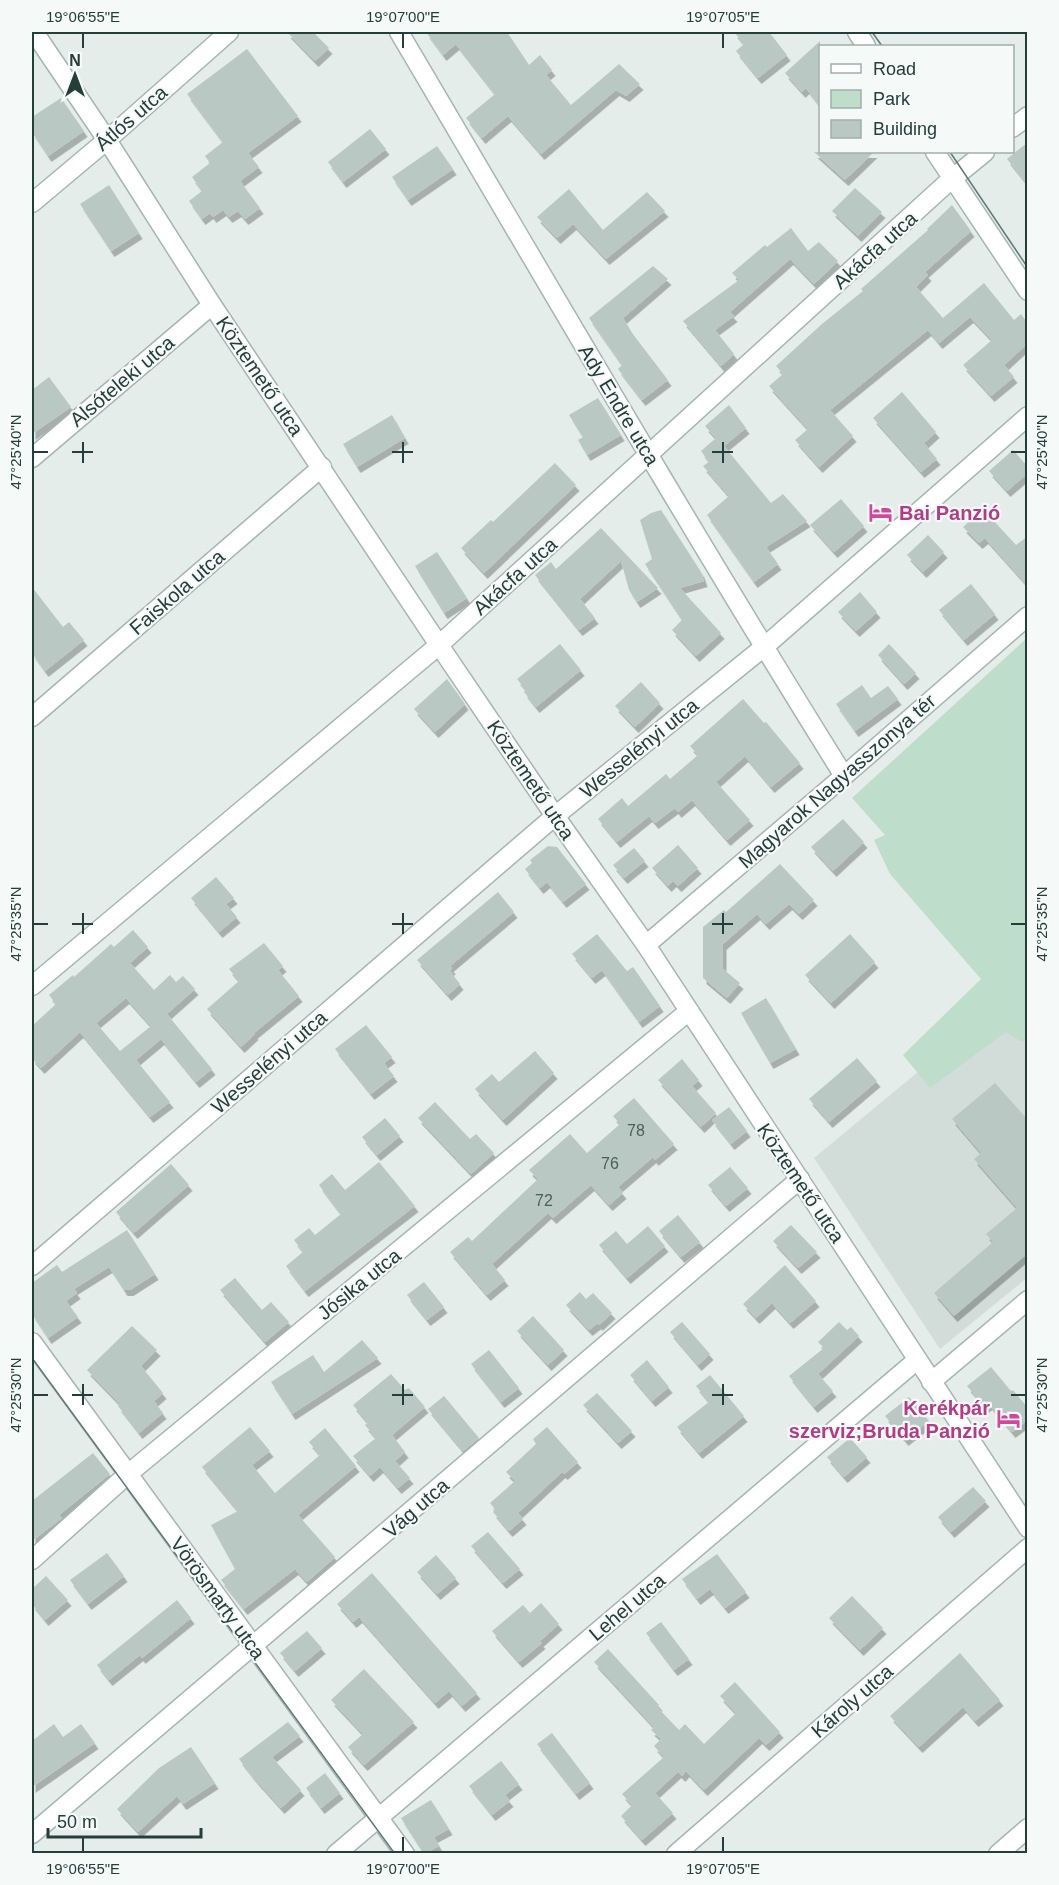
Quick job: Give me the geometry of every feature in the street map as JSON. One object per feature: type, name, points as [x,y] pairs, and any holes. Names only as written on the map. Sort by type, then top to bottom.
[{"type":"street","name":"Köztemető utca","points":[[34,32],[107,140],[212,305],[439,645],[646,945],[1028,1528]]},
{"type":"street","name":"Átlós utca","points":[[32,203],[229,32]]},
{"type":"street","name":"Ady Endre utca","points":[[399,32],[649,456],[844,776]]},
{"type":"street","points":[[857,32],[865,45]]},
{"type":"street","points":[[1014,126],[1028,116]]},
{"type":"street","points":[[936,153],[1028,291]]},
{"type":"street","name":"Akácfa utca","points":[[32,986],[439,645],[984,153]]},
{"type":"street","name":"Alsóteleki utca","points":[[32,458],[212,305]]},
{"type":"street","name":"Wesselényi utca","points":[[32,1266],[555,816],[764,647],[1028,416]]},
{"type":"street","name":"Faiskola utca","points":[[32,717],[322,467]]},
{"type":"street","name":"Magyarok Nagyasszonya tér","points":[[646,945],[1028,616]]},
{"type":"street","name":"Jósika utca","points":[[32,1560],[128,1474],[689,1011]]},
{"type":"street","name":"Vág utca","points":[[32,1834],[800,1179]]},
{"type":"street","points":[[932,1382],[1028,1300]]},
{"type":"street","name":"Vörösmarty utca","points":[[32,1341],[405,1854]]},
{"type":"street","name":"Lehel utca","points":[[336,1854],[917,1360]]},
{"type":"street","name":"Károly utca","points":[[676,1854],[1028,1548]]},
{"type":"street","points":[[998,1854],[1028,1828]]},
{"type":"shaded area","points":[[1017,990],[1027,1001],[1027,1278],[940,1349],[814,1158]]},
{"type":"green space","points":[[1027,638],[1027,1038],[1022,1042],[1006,1032],[930,1088],[903,1055],[981,979],[890,874],[874,840],[885,835],[852,798]]},
{"type":"building","points":[[287,32],[313,32],[329,48],[315,61]]},
{"type":"building","points":[[426,32],[507,32],[529,65],[540,55],[552,70],[546,75],[571,105],[619,64],[640,84],[626,96],[616,90],[541,154],[508,116],[482,138],[466,118],[495,94],[456,44],[443,55]]},
{"type":"building","points":[[734,32],[769,32],[787,55],[758,78],[736,51],[744,44]]},
{"type":"building","points":[[820,41],[819,105],[806,88],[802,92],[785,73]]},
{"type":"building","points":[[247,49],[298,116],[248,153],[259,167],[240,181],[260,208],[245,219],[238,211],[229,217],[223,210],[213,217],[210,213],[202,219],[189,201],[202,191],[192,177],[210,163],[205,156],[223,142],[187,94]]},
{"type":"building","points":[[61,98],[84,131],[48,156],[32,132],[32,117]]},
{"type":"building","points":[[370,129],[386,149],[343,182],[328,162]]},
{"type":"building","points":[[1028,142],[1028,185],[1007,159]]},
{"type":"building","points":[[437,146],[453,169],[408,200],[392,177]]},
{"type":"building","points":[[814,152],[873,153],[845,180]]},
{"type":"building","points":[[109,185],[139,233],[111,251],[80,204]]},
{"type":"building","points":[[855,188],[882,212],[858,236],[832,211]]},
{"type":"building","points":[[569,189],[603,230],[647,192],[665,211],[606,259],[573,224],[557,238],[537,217]]},
{"type":"building","points":[[952,205],[971,231],[925,272],[928,275],[916,287],[943,318],[984,283],[1014,320],[1021,314],[1028,324],[1028,343],[1004,365],[1014,377],[991,396],[963,365],[992,340],[970,317],[939,343],[928,330],[830,410],[853,436],[819,467],[795,440],[808,429],[769,386],[783,374],[776,366],[863,291],[861,289],[928,230]]},
{"type":"building","points":[[791,228],[808,251],[819,242],[838,261],[814,284],[790,259],[730,312],[734,316],[715,330],[734,354],[721,366],[683,321],[739,280],[732,273],[765,245],[767,247]]},
{"type":"building","points":[[653,266],[668,279],[623,318],[668,380],[642,400],[618,369],[622,365],[589,318]]},
{"type":"building","points":[[49,377],[71,407],[32,434],[32,390]]},
{"type":"building","points":[[902,392],[936,432],[924,443],[937,459],[921,472],[873,418]]},
{"type":"building","points":[[598,398],[621,435],[587,455],[578,440],[583,437],[569,415]]},
{"type":"building","points":[[729,405],[746,428],[724,446],[771,503],[783,494],[807,521],[766,547],[778,564],[754,582],[707,515],[729,496],[703,466],[709,462],[701,451],[716,438],[705,426]]},
{"type":"building","points":[[392,415],[405,438],[357,467],[343,444]]},
{"type":"building","points":[[1013,450],[1028,467],[1028,473],[1007,491],[989,471]]},
{"type":"building","points":[[555,463],[576,485],[484,573],[461,548],[491,520],[493,522]]},
{"type":"building","points":[[841,499],[864,526],[834,552],[810,525]]},
{"type":"building","points":[[983,509],[1016,545],[1028,536],[1028,586],[985,538],[979,543],[963,527]]},
{"type":"building","points":[[661,510],[701,572],[704,581],[680,588],[721,633],[696,656],[672,630],[682,620],[645,564],[652,559],[640,520]]},
{"type":"building","points":[[601,528],[658,588],[637,602],[629,590],[621,561],[580,599],[595,618],[579,630],[535,575],[551,562],[556,569]]},
{"type":"building","points":[[928,535],[944,552],[923,572],[907,555]]},
{"type":"building","points":[[437,552],[467,598],[444,613],[415,566]]},
{"type":"building","points":[[971,584],[995,614],[964,640],[939,610]]},
{"type":"building","points":[[32,587],[63,627],[69,622],[84,640],[45,671],[32,653]]},
{"type":"building","points":[[860,592],[877,612],[856,631],[838,612]]},
{"type":"building","points":[[560,644],[581,670],[536,707],[517,679]]},
{"type":"building","points":[[889,644],[916,673],[904,684],[878,655]]},
{"type":"building","points":[[447,679],[465,704],[435,732],[414,709]]},
{"type":"building","points":[[641,682],[660,703],[635,727],[615,706]]},
{"type":"building","points":[[862,685],[871,698],[888,686],[898,699],[855,731],[836,704]]},
{"type":"building","points":[[743,699],[764,723],[766,722],[800,763],[771,787],[745,756],[716,782],[750,820],[727,840],[692,800],[678,812],[675,808],[655,823],[649,816],[617,842],[598,819],[622,798],[628,806],[666,774],[670,779],[698,755],[690,746]]},
{"type":"building","points":[[843,819],[864,842],[833,871],[811,847]]},
{"type":"building","points":[[678,845],[698,868],[678,886],[673,881],[668,886],[652,868]]},
{"type":"building","points":[[548,846],[557,847],[586,884],[563,902],[547,882],[540,888],[525,869],[532,863],[530,860]]},
{"type":"building","points":[[634,848],[645,861],[624,878],[613,865]]},
{"type":"building","points":[[780,864],[814,900],[799,914],[789,904],[766,924],[757,914],[723,944],[723,969],[740,983],[727,998],[703,978],[703,927],[724,910],[726,912]]},
{"type":"building","points":[[216,877],[234,898],[226,904],[237,917],[219,932],[191,898]]},
{"type":"building","points":[[498,892],[514,912],[450,966],[452,968],[450,971],[460,984],[448,995],[417,960]]},
{"type":"building","points":[[133,930],[148,947],[130,963],[154,990],[170,975],[176,982],[183,976],[195,989],[167,1014],[212,1069],[196,1082],[161,1039],[136,1060],[170,1102],[150,1117],[80,1032],[41,1068],[32,1058],[32,1026],[56,1004],[49,995],[73,975],[74,977],[111,944],[114,947]],"holes":[[[126,998],[151,1026],[120,1051],[96,1023]]]},
{"type":"building","points":[[597,934],[627,971],[633,967],[660,1006],[639,1022],[602,970],[592,978],[572,954]]},
{"type":"building","points":[[850,934],[875,962],[831,1003],[805,975]]},
{"type":"building","points":[[264,943],[283,966],[278,970],[299,996],[254,1033],[241,1047],[207,1009],[239,981],[229,969]]},
{"type":"building","points":[[766,998],[796,1049],[770,1063],[741,1013]]},
{"type":"building","points":[[366,1025],[392,1057],[384,1063],[394,1076],[371,1094],[335,1049]]},
{"type":"building","points":[[535,1051],[554,1073],[503,1120],[475,1089],[492,1074],[499,1082]]},
{"type":"building","points":[[857,1058],[877,1081],[829,1122],[809,1099]]},
{"type":"building","points":[[682,1059],[699,1080],[692,1086],[716,1113],[701,1127],[658,1080]]},
{"type":"building","points":[[995,1083],[1028,1120],[1028,1253],[954,1316],[934,1293],[993,1242],[986,1234],[1017,1208],[974,1159],[981,1153],[952,1119]]},
{"type":"building","points":[[634,1098],[674,1144],[655,1160],[653,1157],[618,1187],[623,1193],[609,1205],[591,1185],[553,1218],[548,1213],[492,1264],[505,1280],[487,1295],[450,1252],[468,1237],[472,1241],[538,1179],[529,1170],[570,1134],[587,1153],[620,1124],[613,1116]]},
{"type":"building","points":[[435,1102],[470,1139],[476,1134],[494,1153],[471,1174],[418,1118]]},
{"type":"building","points":[[729,1107],[747,1131],[731,1144],[712,1120]]},
{"type":"building","points":[[385,1118],[400,1136],[377,1155],[362,1137]]},
{"type":"building","points":[[379,1162],[415,1206],[305,1291],[286,1266],[303,1252],[294,1240],[309,1228],[315,1235],[341,1214],[319,1185],[332,1174],[345,1190]]},
{"type":"building","points":[[171,1164],[189,1185],[134,1233],[116,1212]]},
{"type":"building","points":[[730,1167],[748,1188],[726,1206],[708,1185]]},
{"type":"building","points":[[678,1215],[700,1242],[681,1257],[659,1231]]},
{"type":"building","points":[[791,1225],[817,1252],[798,1268],[773,1241]]},
{"type":"building","points":[[648,1226],[665,1246],[627,1278],[599,1245],[616,1231],[627,1244]]},
{"type":"building","points":[[127,1230],[155,1274],[130,1290],[124,1290],[109,1267],[74,1289],[77,1293],[66,1301],[78,1317],[48,1338],[32,1314],[32,1283],[57,1265],[62,1272]]},
{"type":"building","points":[[785,1265],[816,1301],[790,1323],[772,1303],[756,1318],[743,1304]]},
{"type":"building","points":[[235,1278],[262,1310],[271,1302],[289,1322],[265,1342],[220,1290]]},
{"type":"building","points":[[424,1282],[444,1307],[427,1320],[407,1295]]},
{"type":"building","points":[[580,1292],[586,1299],[593,1293],[612,1313],[599,1325],[598,1323],[589,1330],[566,1305]]},
{"type":"building","points":[[533,1316],[564,1350],[548,1365],[517,1331]]},
{"type":"building","points":[[682,1322],[710,1354],[698,1365],[670,1332]]},
{"type":"building","points":[[839,1322],[847,1330],[851,1327],[859,1336],[818,1374],[833,1391],[814,1407],[789,1376],[824,1348],[818,1342]]},
{"type":"building","points":[[132,1326],[157,1350],[141,1366],[163,1393],[154,1401],[163,1413],[139,1433],[118,1406],[120,1404],[87,1370]]},
{"type":"building","points":[[362,1340],[378,1358],[292,1414],[271,1382],[313,1355],[324,1372]]},
{"type":"building","points":[[489,1350],[519,1388],[501,1402],[471,1364]]},
{"type":"building","points":[[647,1360],[669,1387],[652,1401],[630,1375]]},
{"type":"building","points":[[991,1367],[1028,1408],[1028,1420],[1012,1432],[989,1404],[985,1407],[967,1386]]},
{"type":"building","points":[[391,1374],[405,1390],[409,1388],[425,1407],[392,1435],[405,1452],[395,1461],[410,1478],[398,1488],[380,1467],[370,1476],[353,1456],[376,1438],[365,1425],[368,1423],[353,1405]]},
{"type":"building","points":[[710,1375],[744,1416],[699,1453],[677,1427],[709,1402],[696,1386]]},
{"type":"building","points":[[597,1393],[632,1431],[618,1443],[583,1405]]},
{"type":"building","points":[[444,1396],[479,1438],[463,1451],[428,1409]]},
{"type":"building","points":[[909,1397],[929,1421],[905,1440],[885,1416]]},
{"type":"building","points":[[250,1427],[270,1451],[252,1465],[275,1493],[320,1455],[309,1442],[325,1428],[356,1466],[298,1515],[335,1557],[307,1582],[295,1569],[244,1609],[221,1580],[235,1569],[211,1525],[238,1511],[202,1467]]},
{"type":"building","points":[[547,1427],[578,1462],[564,1474],[562,1472],[518,1513],[523,1519],[509,1531],[493,1512],[495,1509],[490,1503],[515,1481],[506,1472],[536,1444],[533,1439]]},
{"type":"building","points":[[850,1438],[867,1457],[844,1477],[827,1457]]},
{"type":"building","points":[[93,1453],[110,1474],[59,1515],[62,1518],[32,1541],[32,1501]]},
{"type":"building","points":[[973,1487],[986,1501],[951,1532],[938,1517]]},
{"type":"building","points":[[488,1532],[520,1569],[503,1583],[471,1546]]},
{"type":"building","points":[[107,1553],[124,1576],[88,1604],[70,1580]]},
{"type":"building","points":[[717,1554],[746,1592],[725,1608],[710,1589],[697,1599],[682,1579]]},
{"type":"building","points":[[436,1555],[456,1578],[437,1594],[417,1572]]},
{"type":"building","points":[[372,1573],[477,1693],[462,1706],[449,1691],[435,1703],[359,1617],[353,1622],[337,1604]]},
{"type":"building","points":[[46,1576],[68,1600],[45,1620],[32,1604],[32,1589]]},
{"type":"building","points":[[852,1596],[883,1628],[860,1650],[829,1618]]},
{"type":"building","points":[[177,1600],[191,1618],[142,1658],[140,1655],[109,1680],[97,1665]]},
{"type":"building","points":[[541,1603],[559,1624],[540,1641],[542,1643],[519,1662],[492,1631],[523,1605],[530,1613]]},
{"type":"building","points":[[661,1622],[689,1659],[674,1670],[646,1633]]},
{"type":"building","points":[[307,1631],[322,1648],[295,1671],[280,1653]]},
{"type":"building","points":[[608,1649],[679,1730],[685,1724],[704,1744],[736,1713],[720,1696],[735,1682],[780,1732],[766,1745],[759,1738],[704,1790],[686,1771],[682,1776],[678,1772],[655,1793],[673,1813],[642,1840],[621,1816],[632,1805],[622,1794],[664,1757],[654,1746],[661,1739],[651,1730],[654,1727],[594,1662]]},
{"type":"building","points":[[960,1653],[1000,1700],[975,1721],[963,1707],[919,1747],[890,1716]]},
{"type":"building","points":[[364,1669],[414,1722],[364,1765],[348,1747],[363,1734],[331,1700]]},
{"type":"building","points":[[288,1722],[300,1736],[272,1757],[301,1790],[281,1808],[239,1759]]},
{"type":"building","points":[[54,1724],[63,1737],[81,1724],[95,1743],[32,1787],[32,1741]]},
{"type":"building","points":[[552,1733],[590,1783],[576,1794],[537,1744]]},
{"type":"building","points":[[191,1747],[215,1783],[183,1804],[177,1796],[138,1832],[117,1809],[159,1768]]},
{"type":"building","points":[[501,1761],[519,1784],[505,1795],[510,1801],[492,1815],[469,1786]]},
{"type":"building","points":[[325,1773],[340,1793],[321,1808],[306,1788]]},
{"type":"building","points":[[431,1800],[449,1829],[434,1837],[439,1846],[424,1854],[401,1818]]},
{"type":"tram line","points":[[872,32],[881,45]]},
{"type":"tram line","points":[[951,153],[1028,268]]},
{"type":"tram line","points":[[32,1358],[395,1854]]},
{"type":"place","name":"Bai Panzió","points":[[881,513]]},
{"type":"place","name":"Kerékpár szerviz;Bruda Panzió","points":[[1008,1419]]}]
